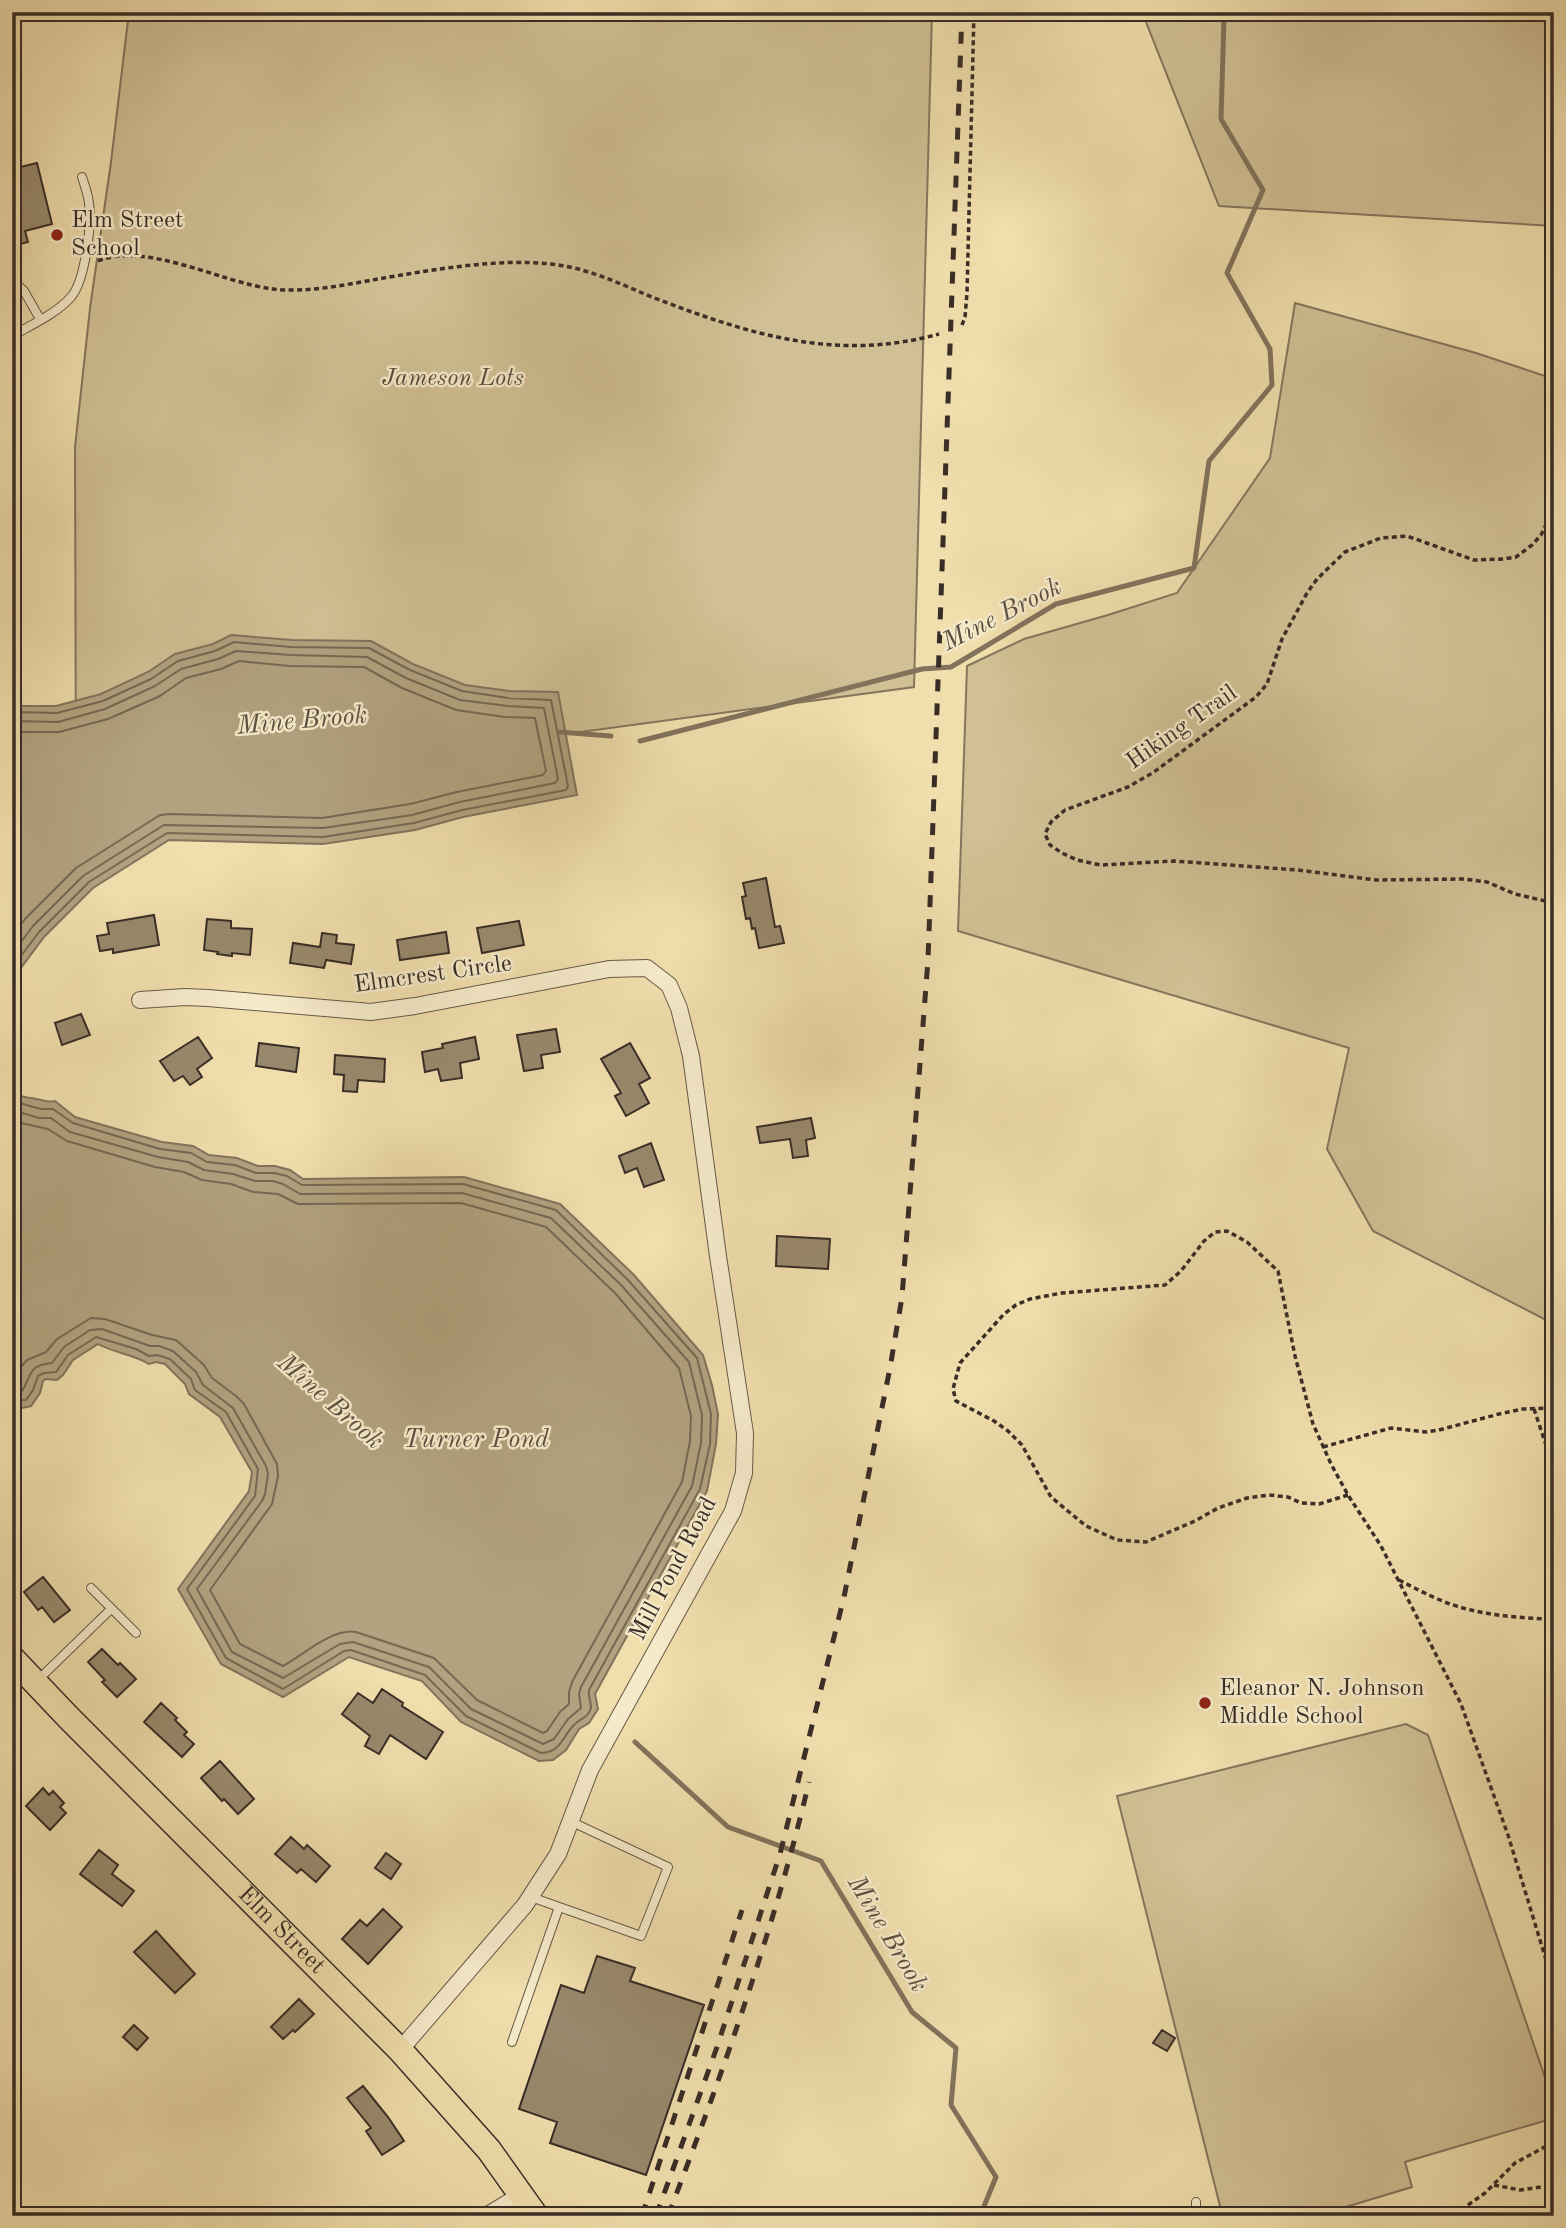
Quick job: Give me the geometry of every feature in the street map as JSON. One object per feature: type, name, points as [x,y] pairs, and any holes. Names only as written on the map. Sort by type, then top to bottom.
[{"type":"main road","name":"Elm Street","points":[[12,1658],[400,2050],[489,2150],[537,2216]]},
{"type":"street","name":"Elmcrest Circle","points":[[140,1000],[208,998],[371,1012],[609,969],[648,968]]},
{"type":"street","name":"Mill Pond Road","points":[[400,2050],[531,1897],[558,1854],[590,1770],[733,1511],[744,1473],[745,1433],[691,1056],[679,1008],[669,985],[648,968]]},
{"type":"street","points":[[486,2216],[522,2195]]},
{"type":"lane","points":[[12,336],[69,300],[76,289],[82,272],[90,206],[82,177]]},
{"type":"lane","points":[[12,280],[24,290],[40,319]]},
{"type":"lane","points":[[91,1588],[136,1633]]},
{"type":"lane","points":[[35,1683],[111,1609]]},
{"type":"lane","points":[[531,1897],[641,1936],[668,1867],[572,1822]]},
{"type":"lane","points":[[512,2042],[559,1907]]},
{"type":"lane","points":[[1196,2203],[1196,2216]]},
{"type":"path","points":[[962,325],[967,293],[974,12]]},
{"type":"path","points":[[82,272],[99,261],[122,255],[159,260],[255,286],[296,289],[475,266],[550,264],[603,276],[726,324],[797,342],[904,344],[939,334]]},
{"type":"path","name":"Hiking Trail","points":[[1554,508],[1541,535],[1516,557],[1474,561],[1407,536],[1381,538],[1345,552],[1331,564],[1307,593],[1282,639],[1267,684],[1256,697],[1154,772],[1128,787],[1065,810],[1051,822],[1045,834],[1050,845],[1062,853],[1077,860],[1101,865],[1174,861],[1298,870],[1376,880],[1464,878],[1487,883],[1515,894],[1554,902]]},
{"type":"path","points":[[1348,1495],[1319,1504],[1301,1503],[1288,1497],[1269,1495],[1247,1498],[1218,1508],[1146,1542],[1117,1540],[1086,1526],[1051,1497],[1022,1445],[1008,1431],[956,1401],[953,1389],[960,1363],[1004,1314],[1016,1305],[1030,1299],[1062,1293],[1165,1284],[1181,1271],[1204,1241],[1215,1232],[1227,1231],[1247,1242],[1278,1270],[1303,1392],[1313,1424],[1348,1495],[1378,1541],[1452,1685],[1471,1728],[1508,1835],[1554,1986]]},
{"type":"path","points":[[1323,1447],[1391,1428],[1426,1432],[1500,1414],[1554,1408]]},
{"type":"path","points":[[1534,1409],[1554,1469]]},
{"type":"path","points":[[1397,1579],[1470,1610],[1520,1618],[1549,1619]]},
{"type":"path","points":[[1554,1601],[1549,1619],[1554,1699]]},
{"type":"path","points":[[1458,2214],[1515,2164],[1554,2142]]},
{"type":"path","points":[[1493,2185],[1520,2190],[1554,2185]]},
{"type":"green space","name":"Jameson Lots","points":[[129,12],[932,12],[914,687],[76,800],[75,447],[90,308]]},
{"type":"green space","points":[[1142,12],[1554,12],[1554,226],[1219,206]]},
{"type":"green space","points":[[1295,303],[1476,353],[1554,379],[1554,1324],[1373,1231],[1327,1149],[1349,1048],[958,931],[967,666],[1024,639],[1177,593],[1270,458]]},
{"type":"green space","points":[[1406,1724],[1428,1735],[1552,2098],[1544,2121],[1405,2162],[1412,2187],[1316,2216],[1224,2216],[1117,1796]]},
{"type":"water","points":[[231,635],[292,640],[371,641],[413,664],[465,685],[509,691],[558,692],[577,795],[463,817],[415,830],[323,844],[169,840],[93,888],[44,937],[12,980],[12,706],[56,706],[101,694],[148,672],[175,654],[213,644]]},
{"type":"water","name":"Turner Pond","points":[[12,1090],[23,1097],[55,1101],[75,1117],[162,1142],[193,1146],[209,1155],[237,1158],[258,1166],[275,1166],[290,1170],[303,1179],[464,1177],[560,1204],[634,1275],[703,1355],[718,1414],[716,1444],[707,1491],[595,1694],[598,1709],[589,1723],[579,1729],[566,1750],[553,1760],[539,1761],[461,1722],[422,1681],[349,1657],[283,1697],[221,1664],[178,1589],[249,1491],[252,1472],[220,1417],[189,1394],[185,1384],[165,1364],[149,1364],[98,1344],[73,1360],[57,1380],[43,1381],[40,1393],[31,1406],[17,1409],[12,1406]]},
{"type":"building","points":[[37,163],[52,224],[25,231],[28,242],[12,246],[12,169]]},
{"type":"building","points":[[766,878],[775,927],[780,926],[784,943],[759,948],[755,928],[752,929],[750,918],[746,919],[742,897],[746,896],[743,883]]},
{"type":"building","points":[[154,915],[159,945],[113,953],[113,949],[100,951],[97,936],[109,934],[107,923]]},
{"type":"building","points":[[207,919],[231,921],[231,928],[252,929],[250,955],[232,953],[232,956],[204,950]]},
{"type":"building","points":[[519,921],[524,945],[482,953],[477,928]]},
{"type":"building","points":[[446,932],[449,953],[400,960],[397,940]]},
{"type":"building","points":[[322,933],[337,935],[336,943],[354,945],[351,964],[326,960],[324,968],[290,963],[293,943],[320,947]]},
{"type":"building","points":[[81,1014],[90,1035],[62,1045],[55,1023]]},
{"type":"building","points":[[556,1029],[560,1052],[541,1055],[543,1068],[524,1071],[517,1035]]},
{"type":"building","points":[[198,1037],[212,1058],[197,1069],[202,1077],[190,1085],[183,1076],[174,1081],[160,1061]]},
{"type":"building","points":[[475,1037],[479,1059],[460,1063],[462,1078],[441,1081],[438,1069],[425,1072],[422,1052],[443,1048],[442,1044]]},
{"type":"building","points":[[259,1043],[299,1048],[296,1072],[256,1066]]},
{"type":"building","points":[[630,1043],[650,1078],[639,1084],[649,1103],[626,1116],[615,1096],[621,1093],[601,1059]]},
{"type":"building","points":[[335,1055],[385,1059],[384,1082],[358,1080],[357,1092],[343,1091],[344,1075],[334,1074]]},
{"type":"building","points":[[811,1118],[815,1138],[806,1140],[808,1156],[793,1158],[790,1139],[760,1143],[757,1127]]},
{"type":"building","points":[[651,1143],[664,1180],[644,1187],[637,1168],[625,1173],[619,1156]]},
{"type":"building","points":[[777,1236],[830,1239],[828,1269],[776,1266]]},
{"type":"building","points":[[43,1577],[70,1610],[54,1622],[42,1607],[38,1610],[24,1592]]},
{"type":"building","points":[[102,1649],[136,1679],[117,1697],[88,1662]]},
{"type":"building","points":[[382,1689],[403,1703],[402,1706],[443,1732],[426,1759],[390,1735],[379,1754],[365,1746],[370,1736],[342,1714],[358,1693],[373,1703]]},
{"type":"building","points":[[161,1703],[177,1718],[175,1720],[187,1732],[184,1735],[194,1744],[182,1757],[144,1722]]},
{"type":"building","points":[[220,1761],[254,1799],[238,1814],[201,1778]]},
{"type":"building","points":[[43,1788],[49,1795],[53,1791],[64,1803],[60,1807],[66,1813],[50,1830],[26,1806]]},
{"type":"building","points":[[291,1837],[304,1849],[307,1845],[330,1866],[316,1882],[301,1869],[297,1873],[275,1854]]},
{"type":"building","points":[[99,1850],[118,1865],[112,1874],[134,1891],[122,1906],[80,1874]]},
{"type":"building","points":[[386,1853],[401,1864],[391,1879],[375,1868]]},
{"type":"building","points":[[383,1909],[402,1927],[368,1964],[342,1939],[360,1920],[367,1926]]},
{"type":"building","points":[[156,1931],[195,1974],[175,1993],[134,1952]]},
{"type":"building","points":[[597,1956],[635,1968],[630,1981],[704,2005],[646,2175],[550,2143],[557,2122],[519,2109],[561,1985],[584,1993]]},
{"type":"building","points":[[299,1999],[314,2014],[283,2039],[271,2027]]},
{"type":"building","points":[[134,2025],[148,2038],[137,2050],[123,2037]]},
{"type":"building","points":[[1162,2030],[1175,2038],[1167,2051],[1153,2043]]},
{"type":"building","points":[[363,2086],[404,2141],[382,2155],[366,2131],[371,2128],[347,2098]]},
{"type":"waterway","name":"Mine Brook","points":[[640,741],[922,669],[951,667],[1056,604],[1194,568],[1209,461],[1272,385],[1270,349],[1227,273],[1263,190],[1221,119],[1224,19],[1214,12]]},
{"type":"waterway","name":"Mine Brook","points":[[559,732],[611,736]]},
{"type":"waterway","name":"Mine Brook","points":[[635,1742],[728,1827],[821,1861],[912,2012],[956,2048],[951,2105],[996,2177],[980,2216]]},
{"type":"railway","points":[[656,2216],[717,2047],[780,1854],[844,1597],[902,1297],[928,960],[962,12]]},
{"type":"railway","points":[[668,2216],[746,2001],[780,1892],[809,1782]]},
{"type":"railway","points":[[642,2216],[742,1910]]},
{"type":"place","name":"Elm Street School","points":[[57,235]]},
{"type":"place","name":"Eleanor N. Johnson Middle School","points":[[1205,1703]]}]
